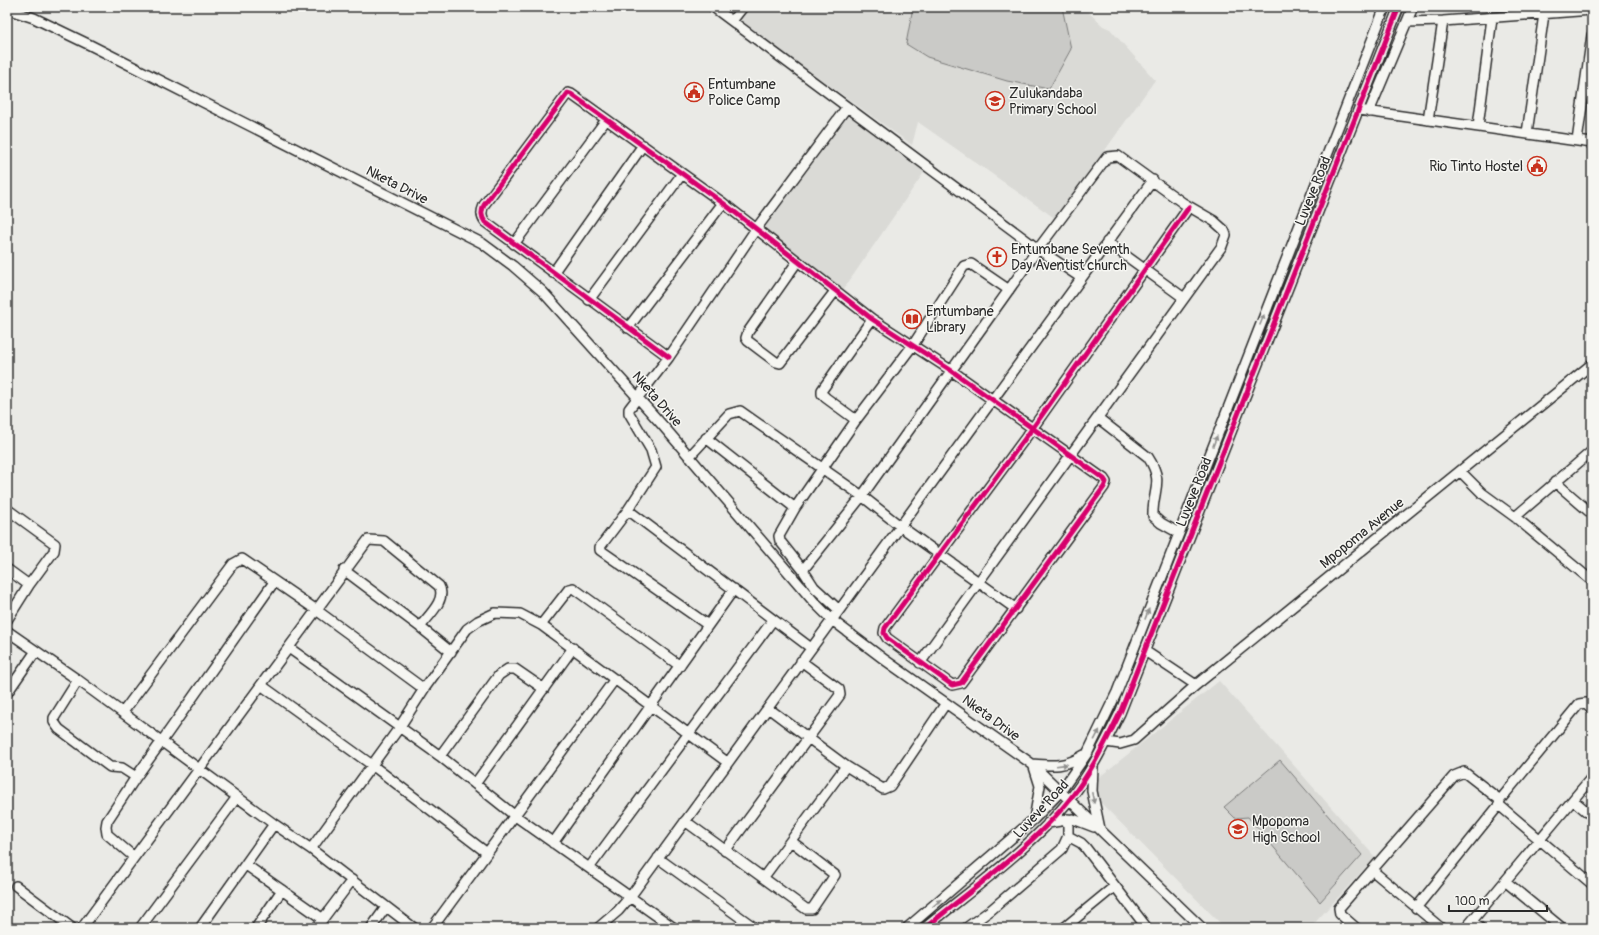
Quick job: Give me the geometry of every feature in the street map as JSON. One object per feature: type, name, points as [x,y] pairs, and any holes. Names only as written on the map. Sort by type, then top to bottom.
[{"type":"street","points":[[712,7],[1038,249],[1080,277]]},
{"type":"street","points":[[732,21],[743,7]]},
{"type":"street","name":"Luveve Road","points":[[907,928],[1034,819],[1061,791],[1088,752],[1117,692],[1385,7]]},
{"type":"street","name":"Luveve Road","points":[[925,928],[1012,856],[1048,823],[1070,799],[1093,766],[1106,742],[1120,713],[1145,651],[1399,7]]},
{"type":"street","points":[[1370,112],[1413,7]]},
{"type":"street","name":"Nketa Drive","points":[[9,9],[34,18],[90,45],[482,243],[513,266],[543,292],[638,397],[688,458],[814,602],[832,620],[1032,764],[1202,928]]},
{"type":"street","points":[[1408,22],[1492,18],[1592,10]]},
{"type":"street","points":[[1527,133],[1544,14]]},
{"type":"street","points":[[1478,126],[1492,18]]},
{"type":"street","points":[[1428,120],[1443,21]]},
{"type":"street","points":[[1577,141],[1592,35]]},
{"type":"street","points":[[669,357],[514,244],[485,222],[483,218],[482,210],[498,184],[568,93],[723,203],[872,319],[992,399],[1032,429],[1101,476],[1106,482],[1016,609],[961,683],[952,685],[920,663],[887,638],[884,633],[885,628],[1032,429],[1189,207]]},
{"type":"street","points":[[708,625],[601,552],[600,547],[628,510],[656,467],[651,450],[629,411],[669,357],[756,229],[847,107]]},
{"type":"street","points":[[1358,110],[1592,143]]},
{"type":"street","points":[[514,244],[606,120]]},
{"type":"street","points":[[553,273],[643,145]]},
{"type":"street","points":[[803,570],[862,496],[952,372],[1038,249],[1107,157],[1118,156],[1189,207],[1214,221],[1224,230],[1226,235],[1222,246],[920,663]]},
{"type":"street","points":[[589,300],[682,174]]},
{"type":"street","points":[[598,928],[618,911],[630,897],[1080,277],[1153,180]]},
{"type":"street","points":[[628,328],[723,203]]},
{"type":"street","points":[[1107,242],[1184,298]]},
{"type":"street","points":[[797,262],[748,332],[746,338],[776,362],[780,363],[836,290]]},
{"type":"street","points":[[839,610],[814,586],[779,539],[780,534],[795,508],[856,420],[913,345],[966,264],[970,264],[1009,290]]},
{"type":"street","points":[[856,420],[826,398],[822,394],[822,390],[872,319]]},
{"type":"street","name":"Mpopoma Avenue","points":[[1106,742],[1120,744],[1134,740],[1196,685],[1592,364]]},
{"type":"street","points":[[688,458],[729,414],[740,411],[823,468],[900,526],[1016,609]]},
{"type":"street","points":[[1098,418],[1148,457],[1153,465],[1157,480],[1152,516],[1179,533]]},
{"type":"street","points":[[706,438],[795,508]]},
{"type":"street","points":[[1515,517],[1592,451]]},
{"type":"street","points":[[1460,471],[1482,493],[1515,517],[1592,581]]},
{"type":"street","points":[[1555,482],[1592,514]]},
{"type":"street","points":[[7,509],[55,544],[54,551],[29,585],[7,620]]},
{"type":"street","points":[[628,510],[811,648]]},
{"type":"street","points":[[82,928],[289,648],[315,609],[368,540],[384,542],[439,586],[442,598],[420,627]]},
{"type":"street","points":[[123,712],[234,562],[242,559],[315,609],[424,689]]},
{"type":"street","points":[[7,569],[29,585]]},
{"type":"street","points":[[344,570],[451,652]]},
{"type":"street","points":[[134,857],[108,834],[106,828],[107,821],[136,777],[274,582]]},
{"type":"street","points":[[541,624],[569,590],[573,588],[680,666]]},
{"type":"street","points":[[553,843],[734,589]]},
{"type":"street","points":[[311,849],[399,728],[424,689],[467,629],[478,621],[495,613],[520,614],[541,624],[689,732],[727,762]]},
{"type":"street","points":[[589,868],[773,620]]},
{"type":"street","points":[[7,631],[200,768],[237,797],[311,849],[414,928]]},
{"type":"street","points":[[289,648],[440,756],[514,815],[674,928]]},
{"type":"street","points":[[475,784],[573,648]]},
{"type":"street","points":[[7,693],[36,651]]},
{"type":"street","points":[[1145,651],[1196,685]]},
{"type":"street","points":[[725,851],[840,695],[840,692],[802,661]]},
{"type":"street","points":[[440,756],[499,675],[504,671],[515,669],[544,689]]},
{"type":"street","points":[[432,928],[615,678]]},
{"type":"street","points":[[78,680],[54,718],[54,722],[59,730],[110,767],[122,768],[136,777]]},
{"type":"street","points":[[261,685],[372,765],[487,853]]},
{"type":"street","points":[[768,708],[846,766],[880,789],[886,789],[890,786],[946,703]]},
{"type":"street","points":[[1416,908],[1579,704],[1586,703],[1592,708]]},
{"type":"street","points":[[1034,819],[1040,786],[1032,764],[1068,764],[1088,752]]},
{"type":"street","points":[[763,878],[846,766]]},
{"type":"street","points":[[1093,766],[1092,790],[1101,830]]},
{"type":"street","points":[[1356,928],[1340,914],[1338,908],[1373,871],[1458,774],[1464,772],[1539,840],[1592,884]]},
{"type":"street","points":[[1480,928],[1469,925],[1592,777]]},
{"type":"street","points":[[140,928],[237,797]]},
{"type":"street","points":[[1573,800],[1592,816]]},
{"type":"street","points":[[1048,823],[1068,819],[1080,821],[1101,830]]},
{"type":"street","points":[[966,928],[991,910],[1062,849],[1068,836],[1068,819]]},
{"type":"street","points":[[685,821],[806,909],[810,910],[813,908],[835,875],[791,841]]},
{"type":"street","points":[[200,928],[274,824]]},
{"type":"street","points":[[1068,836],[1085,847],[1147,928]]},
{"type":"street","points":[[658,858],[756,928]]},
{"type":"street","points":[[246,865],[323,919]]},
{"type":"street","points":[[1373,871],[1441,928]]},
{"type":"street","points":[[316,928],[352,880]]},
{"type":"street","points":[[1505,881],[1562,928]]},
{"type":"street","points":[[16,886],[72,928]]},
{"type":"street","points":[[1064,928],[1115,886]]},
{"type":"street","points":[[256,928],[282,890]]},
{"type":"street","points":[[371,928],[386,907]]},
{"type":"shaded area","name":"Zulukandaba Primary School","points":[[750,7],[1083,7],[1103,26],[1110,29],[1155,80],[1056,219],[918,122],[912,145],[740,21]]},
{"type":"shaded area","points":[[913,7],[1062,7],[1071,49],[1049,89],[1007,81],[927,57],[906,44]]},
{"type":"shaded area","points":[[848,109],[927,168],[841,293],[758,229]]},
{"type":"shaded area","name":"Mpopoma High School","points":[[1219,681],[1375,857],[1310,928],[1225,928],[1098,800],[1097,779]]},
{"type":"shaded area","points":[[1280,760],[1362,855],[1320,902],[1248,817],[1235,818],[1224,807]]},
{"type":"cycle path","points":[[925,928],[1001,867],[1038,834],[1078,789],[1103,747],[1120,713],[1399,7]]},
{"type":"cycle path","points":[[669,357],[485,222],[482,216],[484,205],[568,93],[723,203],[872,319],[952,371],[1104,479],[1106,482],[1104,487],[961,683],[952,685],[887,638],[884,633],[885,628],[1032,429],[1189,207]]},
{"type":"place","name":"Entumbane Police Camp","points":[[694,92]]},
{"type":"place","name":"Zulukandaba Primary School","points":[[995,101]]},
{"type":"place","name":"Rio Tinto Hostel","points":[[1537,166]]},
{"type":"place","name":"Entumbane Seventh Day Aventist church","points":[[997,257]]},
{"type":"place","name":"Entumbane Library","points":[[912,319]]},
{"type":"place","name":"Mpopoma High School","points":[[1238,829]]}]
